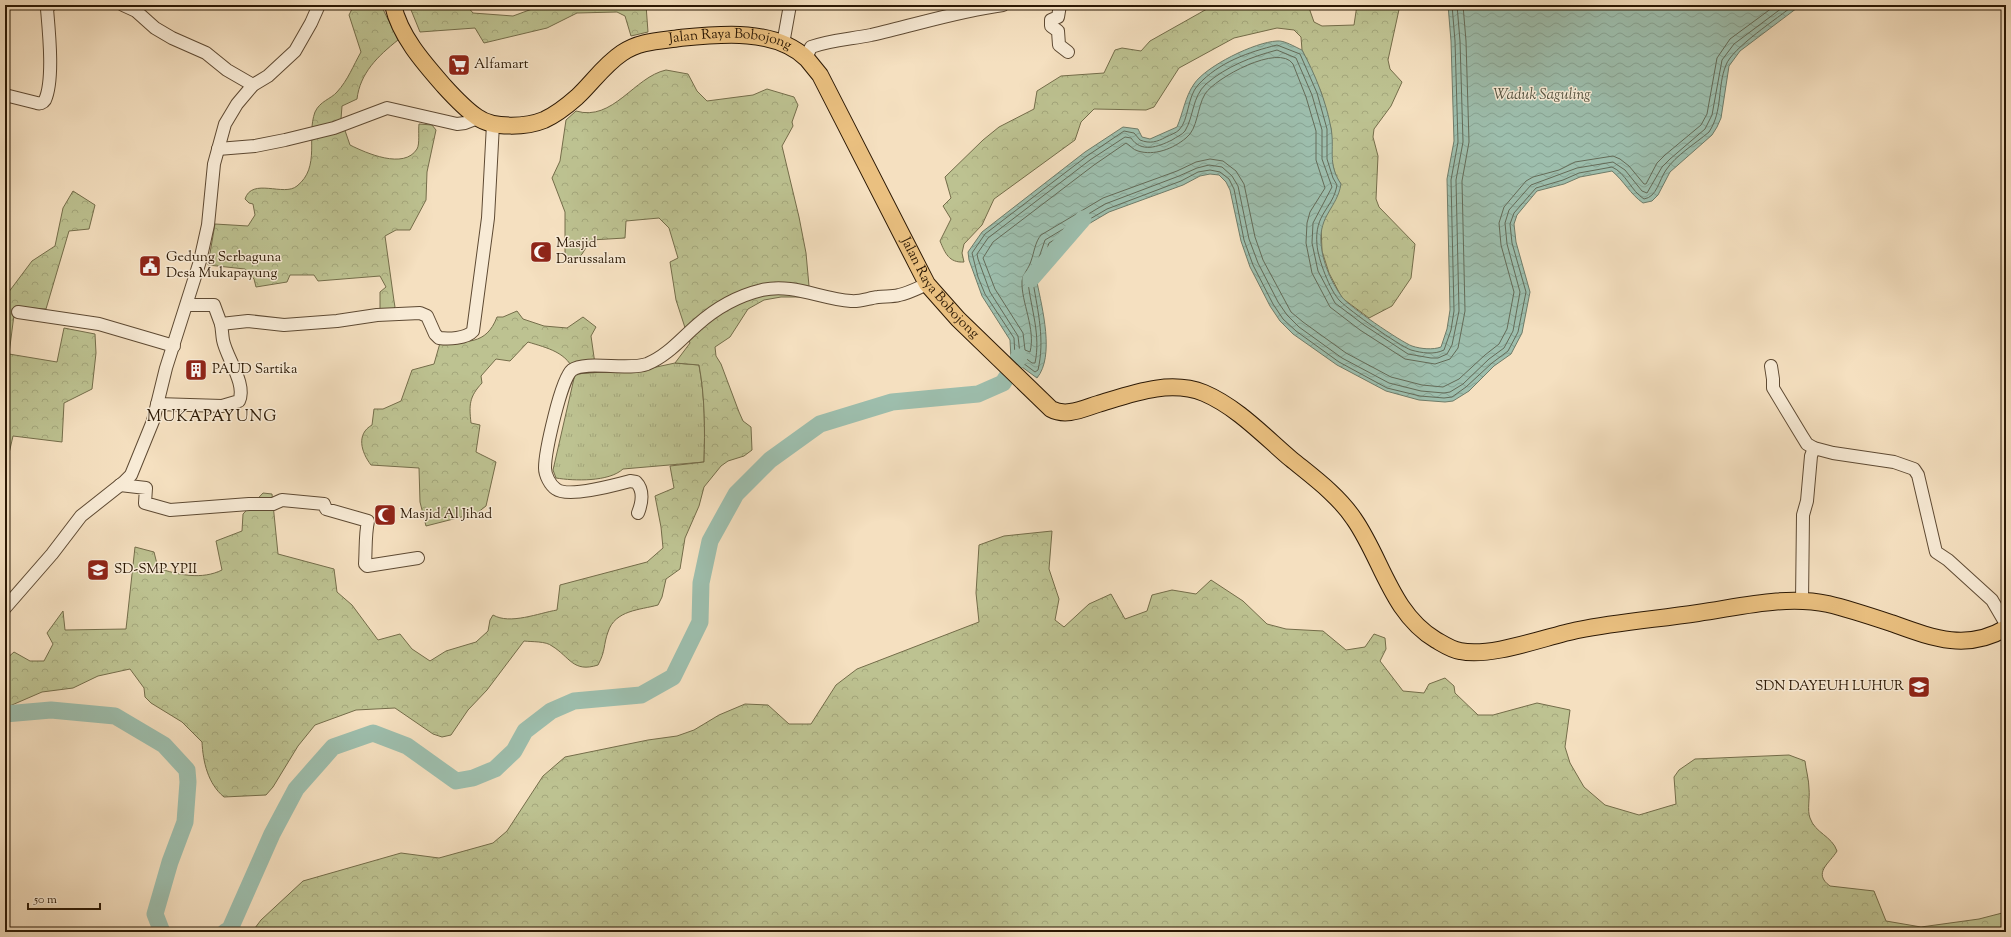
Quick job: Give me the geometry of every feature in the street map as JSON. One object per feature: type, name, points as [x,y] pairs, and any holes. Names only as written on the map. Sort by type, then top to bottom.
[{"type":"main road","name":"Jalan Raya Bobojong","points":[[393,5],[396,18],[414,48],[440,81],[478,118],[493,124],[520,125],[545,119],[575,99],[606,66],[621,54],[645,42],[703,36],[744,34],[783,44],[806,58],[824,82],[927,284],[958,319],[1051,410],[1059,414],[1075,412],[1129,394],[1172,387],[1197,391],[1218,399],[1249,422],[1344,505],[1362,532],[1394,594],[1408,616],[1436,640],[1460,651],[1492,650],[1605,625],[1759,604],[1802,601]]},
{"type":"main road","points":[[1802,601],[1825,604],[1848,610],[1931,637],[1950,641],[1986,637],[2006,628]]},
{"type":"street","points":[[5,95],[37,104],[45,100],[50,56],[47,10],[50,5]]},
{"type":"street","points":[[123,5],[136,11],[155,28],[172,38],[206,52],[227,70],[253,85]]},
{"type":"street","points":[[5,608],[52,554],[81,516],[131,475],[153,421],[200,261],[208,225],[211,188],[218,149],[225,124],[237,104],[253,85],[268,76],[295,51],[311,24],[319,5]]},
{"type":"street","points":[[783,44],[790,5]]},
{"type":"street","points":[[806,58],[811,48],[823,43],[871,35],[962,13],[1003,5]]},
{"type":"street","points":[[1060,5],[1058,17],[1051,20],[1051,26],[1058,31],[1059,45],[1068,52]]},
{"type":"street","points":[[218,149],[285,140],[334,128],[387,108],[457,124],[465,124],[478,118]]},
{"type":"street","points":[[221,324],[248,321],[284,325],[377,315],[420,313],[427,316],[435,334],[439,338],[452,338],[471,334],[473,331],[477,294],[482,273],[488,218],[493,124]]},
{"type":"street","points":[[638,513],[641,493],[636,482],[630,481],[588,490],[566,492],[555,489],[548,478],[545,469],[548,443],[565,380],[572,370],[580,367],[628,367],[646,364],[669,351],[718,307],[740,296],[762,290],[777,287],[798,289],[852,301],[878,296],[899,296],[927,284]]},
{"type":"street","points":[[157,404],[222,406],[239,401],[242,396],[239,383],[223,340],[221,324],[214,304],[187,305]]},
{"type":"street","points":[[18,312],[100,324],[174,346]]},
{"type":"street","points":[[1771,366],[1773,379],[1772,388],[1807,444],[1814,448],[1833,454],[1894,462],[1914,469],[1920,482],[1936,552],[1948,560],[1992,600],[2006,624]]},
{"type":"street","points":[[1802,601],[1803,515],[1807,501],[1811,456],[1814,448]]},
{"type":"street","points":[[120,485],[146,488],[145,503],[170,510],[249,504],[274,504],[282,500],[324,504],[326,509],[368,520],[365,535],[367,543],[365,564],[367,566],[418,558]]},
{"type":"green space","points":[[354,5],[381,5],[398,40],[377,59],[366,73],[357,99],[342,106],[341,119],[350,145],[365,152],[385,158],[403,158],[411,155],[417,149],[419,124],[432,125],[436,130],[427,172],[426,200],[410,230],[396,230],[385,236],[395,307],[392,310],[380,311],[380,292],[386,287],[380,276],[318,281],[314,275],[290,275],[287,282],[256,287],[254,279],[245,269],[208,265],[215,224],[248,226],[255,215],[253,204],[249,203],[245,199],[249,193],[254,189],[261,188],[284,190],[291,189],[297,186],[309,170],[315,112],[320,105],[335,94],[341,87],[361,52],[349,15]]},
{"type":"green space","points":[[409,5],[466,5],[473,13],[513,16],[543,5],[646,5],[648,32],[631,36],[625,16],[617,12],[577,13],[547,28],[484,43],[475,28],[420,32]]},
{"type":"green space","points":[[1214,5],[1308,5],[1314,22],[1322,26],[1354,25],[1357,5],[1400,5],[1388,60],[1390,69],[1402,82],[1391,106],[1374,129],[1373,137],[1378,156],[1376,199],[1379,207],[1415,244],[1411,278],[1392,306],[1369,318],[1342,298],[1329,273],[1322,251],[1321,226],[1341,184],[1336,177],[1331,158],[1331,129],[1321,92],[1302,50],[1301,37],[1294,30],[1277,28],[1234,38],[1179,68],[1154,107],[1146,110],[1094,109],[1081,122],[1075,140],[994,199],[982,225],[964,244],[962,253],[964,262],[955,261],[948,256],[940,241],[951,219],[943,206],[951,198],[945,177],[983,140],[999,127],[1034,109],[1037,91],[1061,76],[1104,73],[1115,50],[1122,48],[1141,51],[1150,41]]},
{"type":"green space","points":[[666,70],[688,74],[697,91],[707,101],[753,95],[767,89],[794,97],[798,105],[792,122],[793,126],[782,146],[806,253],[810,297],[781,297],[764,300],[748,309],[730,337],[715,347],[716,356],[721,364],[743,421],[751,427],[752,450],[744,456],[728,461],[721,466],[704,487],[699,506],[685,538],[680,569],[666,579],[662,597],[658,605],[629,612],[616,619],[611,625],[606,637],[598,665],[583,667],[572,663],[549,644],[543,642],[524,641],[487,690],[468,710],[451,735],[442,737],[433,734],[395,708],[356,710],[315,725],[298,746],[273,787],[266,795],[224,797],[214,786],[207,772],[202,742],[182,722],[151,703],[145,697],[144,688],[130,669],[98,676],[73,688],[42,692],[5,708],[5,660],[14,652],[30,661],[44,661],[53,644],[47,633],[63,611],[65,630],[126,629],[135,547],[154,552],[158,568],[174,573],[198,576],[222,570],[216,541],[242,531],[243,514],[263,493],[272,494],[278,554],[334,569],[337,592],[352,605],[378,640],[400,634],[412,649],[430,661],[446,651],[476,642],[488,631],[490,620],[493,615],[500,618],[516,619],[557,610],[560,585],[647,562],[663,548],[661,527],[655,496],[674,488],[670,466],[704,462],[703,401],[699,365],[675,363],[690,343],[676,300],[670,262],[678,258],[669,228],[659,218],[626,221],[625,238],[591,240],[575,262],[567,259],[565,253],[565,212],[552,178],[560,161],[566,120],[576,111],[589,113],[612,105],[654,74]]},
{"type":"green space","points":[[73,191],[95,205],[89,229],[69,231],[46,309],[15,307],[9,354],[57,362],[64,328],[95,334],[96,353],[92,389],[64,403],[62,442],[13,436],[5,471],[5,297],[32,261],[55,246],[63,208]]},
{"type":"green space","points":[[517,311],[523,319],[544,326],[567,328],[583,317],[596,327],[591,336],[596,371],[575,374],[572,367],[562,356],[549,349],[528,342],[510,361],[496,359],[481,376],[482,383],[472,397],[470,406],[471,423],[480,425],[476,452],[496,462],[486,506],[477,513],[426,526],[420,502],[419,468],[371,465],[365,455],[362,438],[367,429],[372,425],[374,409],[383,409],[401,401],[412,370],[434,364],[440,343],[467,342],[474,340],[487,333],[497,317],[503,317]]},
{"type":"green space","points":[[675,363],[699,365],[704,413],[704,462],[623,469],[609,476],[591,480],[556,478],[553,470],[575,374],[647,369]]},
{"type":"green space","points":[[1052,531],[1049,569],[1059,599],[1055,620],[1064,627],[1089,604],[1111,594],[1125,619],[1147,611],[1152,595],[1172,590],[1196,594],[1211,580],[1243,601],[1267,624],[1286,629],[1323,631],[1346,650],[1365,647],[1374,634],[1385,638],[1386,649],[1380,661],[1403,691],[1424,693],[1429,684],[1445,678],[1454,686],[1455,693],[1478,715],[1493,715],[1537,703],[1570,710],[1565,747],[1570,763],[1584,787],[1605,805],[1639,815],[1676,804],[1674,777],[1679,770],[1695,759],[1789,755],[1805,761],[1809,786],[1810,818],[1812,823],[1835,846],[1837,851],[1822,872],[1825,881],[1830,886],[1874,891],[1886,921],[1921,927],[1979,919],[2006,912],[2006,932],[252,932],[261,920],[303,881],[401,853],[439,858],[493,843],[507,831],[543,776],[565,757],[648,740],[677,736],[694,730],[719,715],[745,704],[768,705],[789,724],[811,724],[836,685],[857,669],[979,622],[976,593],[979,545],[1004,536]]},
{"type":"water","name":"Waduk Saguling","points":[[1448,5],[1801,5],[1740,51],[1729,66],[1721,118],[1717,127],[1712,135],[1670,172],[1658,195],[1652,201],[1643,203],[1634,196],[1612,171],[1580,177],[1564,184],[1537,191],[1517,215],[1514,224],[1516,242],[1530,292],[1522,333],[1511,354],[1494,366],[1469,391],[1453,401],[1445,402],[1419,400],[1386,391],[1337,365],[1293,334],[1280,321],[1270,306],[1250,267],[1241,241],[1230,190],[1226,182],[1219,175],[1210,174],[1200,176],[1183,185],[1109,212],[1051,246],[1042,276],[1037,282],[1046,332],[1045,357],[1042,369],[1037,378],[1011,359],[1010,340],[982,296],[969,260],[968,252],[982,232],[1085,152],[1123,127],[1138,129],[1142,137],[1150,139],[1177,127],[1188,94],[1200,77],[1220,63],[1244,50],[1268,42],[1277,41],[1302,50],[1320,88],[1329,118],[1332,136],[1332,156],[1334,169],[1341,184],[1336,199],[1325,218],[1321,233],[1321,243],[1325,264],[1334,285],[1346,301],[1397,338],[1412,346],[1434,349],[1441,347],[1447,329],[1450,310],[1447,179],[1454,141],[1451,41]]},
{"type":"waterway","points":[[1031,279],[1083,219]]},
{"type":"waterway","points":[[225,932],[230,929],[272,834],[296,789],[333,747],[373,733],[407,746],[456,781],[473,778],[495,769],[514,751],[525,731],[551,711],[574,701],[641,695],[673,677],[700,622],[701,583],[710,541],[736,494],[770,460],[820,424],[892,402],[978,394],[1003,383],[1019,357]]},
{"type":"waterway","points":[[5,714],[51,710],[115,716],[164,745],[187,770],[188,782],[185,822],[170,862],[155,914],[162,932]]},
{"type":"place","name":"Alfamart","points":[[459,65]]},
{"type":"place","name":"Masjid Darussalam","points":[[541,252]]},
{"type":"place","name":"Gedung Serbaguna Desa Mukapayung","points":[[150,266]]},
{"type":"place","name":"PAUD Sartika","points":[[196,370]]},
{"type":"place","name":"Masjid Al Jihad","points":[[385,515]]},
{"type":"place","name":"SD-SMP YPII","points":[[98,570]]},
{"type":"place","name":"SDN DAYEUH LUHUR","points":[[1919,687]]},
{"type":"district","name":"MUKAPAYUNG","points":[[212,417]]}]
